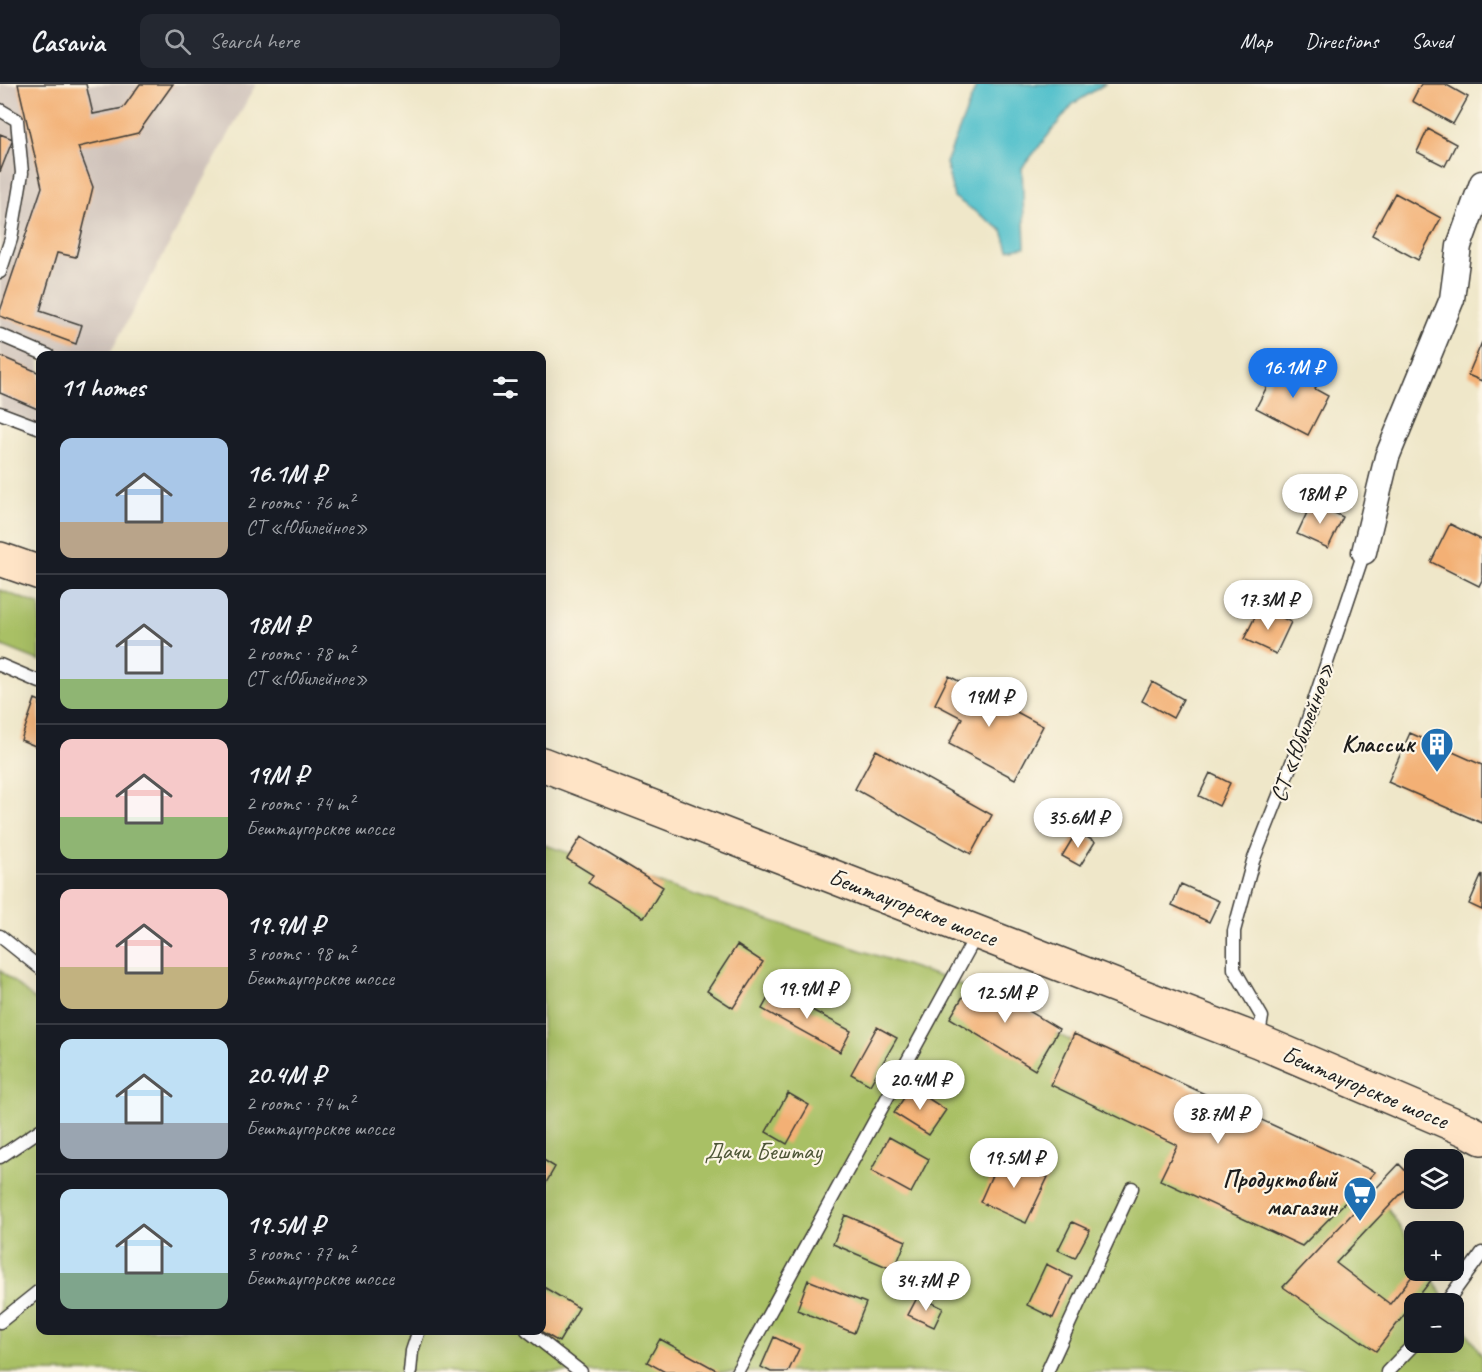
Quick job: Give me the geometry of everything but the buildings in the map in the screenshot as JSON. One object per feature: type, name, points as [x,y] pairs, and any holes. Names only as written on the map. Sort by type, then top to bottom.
[{"type":"main road","points":[[0,559],[36,572]]},
{"type":"main road","name":"Бештаугорское шоссе","points":[[546,766],[1258,1041],[1477,1134]]},
{"type":"street","name":"СТ «Юбилейное»","points":[[1364,552],[1387,457],[1452,299],[1459,246],[1482,183]]},
{"type":"lane","points":[[0,110],[17,120],[22,173],[5,237],[0,272]]},
{"type":"lane","points":[[0,334],[38,351]]},
{"type":"lane","points":[[0,412],[36,426]]},
{"type":"lane","name":"СТ «Юбилейное»","points":[[1258,1041],[1262,1017],[1234,969],[1234,931],[1253,861],[1302,737],[1364,552]]},
{"type":"lane","points":[[0,665],[36,680]]},
{"type":"lane","points":[[737,1372],[978,933]]},
{"type":"lane","points":[[0,936],[36,965]]},
{"type":"lane","points":[[0,1157],[36,1133]]},
{"type":"lane","points":[[1047,1372],[1132,1188]]},
{"type":"lane","points":[[1453,1293],[1482,1253]]},
{"type":"lane","points":[[0,1322],[36,1293]]},
{"type":"lane","points":[[410,1372],[412,1351],[417,1335]]},
{"type":"lane","points":[[533,1335],[581,1372]]},
{"type":"lane","points":[[1387,1372],[1405,1353]]},
{"type":"shaded area","points":[[0,84],[256,84],[111,351],[36,351],[36,434],[0,418]]},
{"type":"green space","points":[[0,590],[36,604],[36,659],[0,645]]},
{"type":"green space","name":"Дачи Бештау","points":[[546,845],[950,980],[1381,1197],[1404,1234],[1404,1281],[1434,1281],[1441,1293],[1404,1293],[1404,1353],[1464,1353],[1464,1327],[1482,1356],[1482,1372],[0,1372],[0,970],[36,1001],[36,1335],[546,1335]]},
{"type":"water","points":[[977,84],[1105,84],[1073,104],[1022,168],[1025,247],[1008,250],[1002,230],[954,197],[946,163]]},
{"type":"place","name":"Классик","points":[[1437,773]]},
{"type":"place","name":"Продуктовый магазин","points":[[1360,1222]]}]
